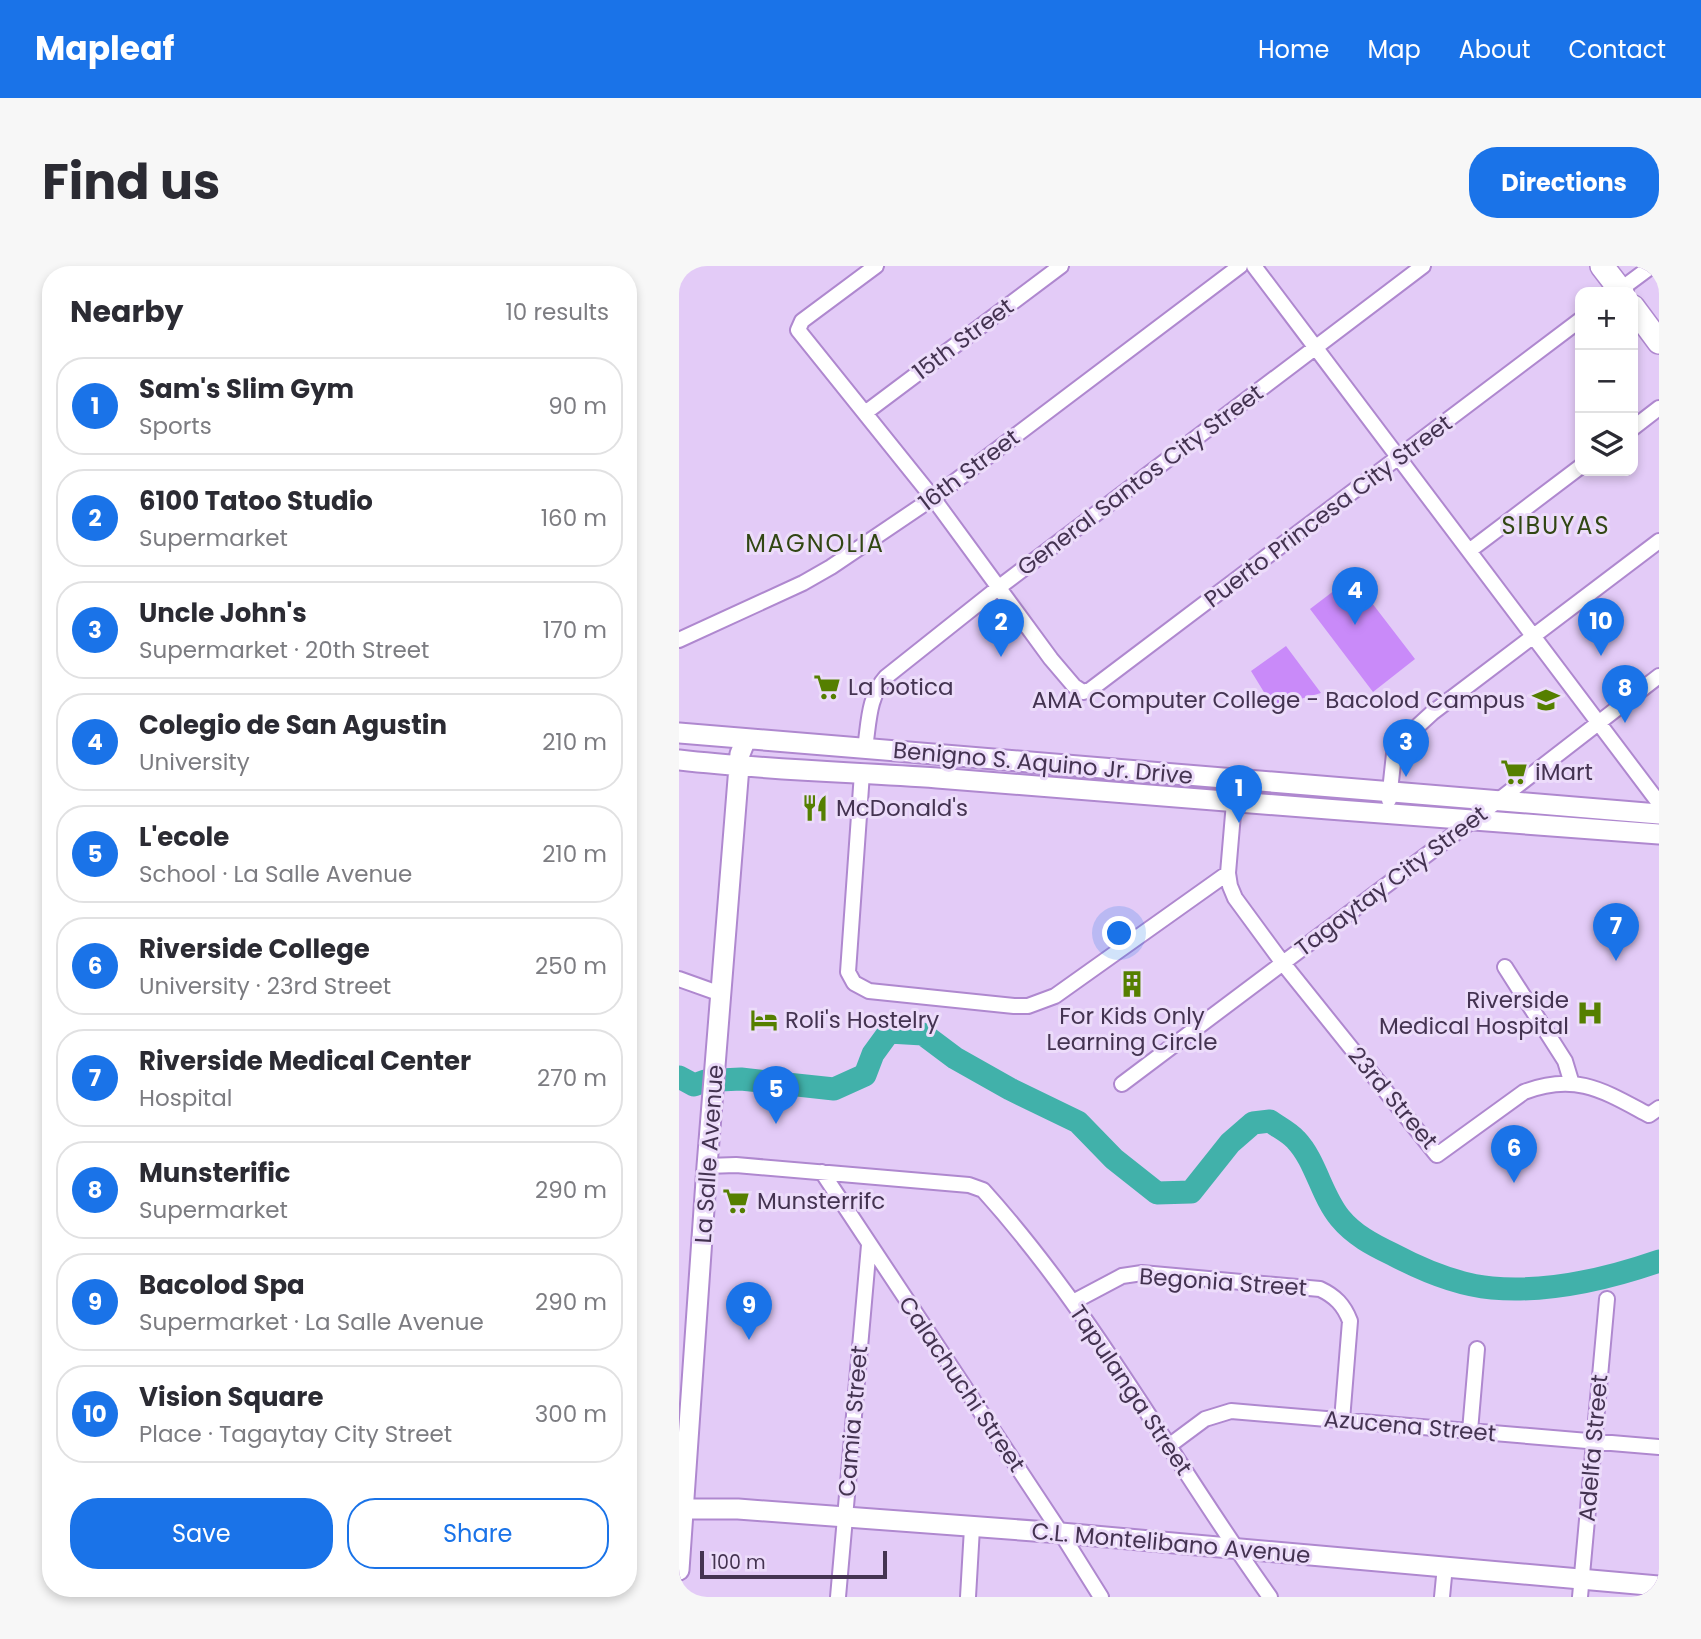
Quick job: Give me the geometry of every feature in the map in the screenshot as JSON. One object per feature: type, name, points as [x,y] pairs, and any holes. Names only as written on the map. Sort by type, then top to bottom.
[{"type":"main road","points":[[1602,266],[1617,287]]},
{"type":"main road","points":[[1638,315],[1659,342]]},
{"type":"main road","name":"Benigno S. Aquino Jr. Drive","points":[[679,733],[1659,814]]},
{"type":"main road","name":"La Salle Avenue","points":[[679,1570],[681,1508],[740,754],[746,739]]},
{"type":"main road","points":[[937,778],[939,755]]},
{"type":"main road","name":"Benigno S. Aquino Jr. Drive","points":[[679,760],[739,767],[780,767],[937,778],[1659,834]]},
{"type":"main road","points":[[1113,793],[1115,769]]},
{"type":"main road","name":"C.L. Montelibano Avenue","points":[[681,1508],[738,1509],[1061,1533],[1445,1566],[1581,1587],[1659,1586]]},
{"type":"street","points":[[876,266],[799,325],[798,330],[933,498],[998,588]]},
{"type":"street","name":"15th Street","points":[[865,413],[1061,266]]},
{"type":"street","name":"16th Street","points":[[679,640],[803,583],[831,567],[933,498],[1240,266]]},
{"type":"street","points":[[1254,266],[1659,803]]},
{"type":"street","name":"General Santos City Street","points":[[866,748],[872,699],[878,686],[998,588],[1423,266]]},
{"type":"street","points":[[1631,287],[1652,266]]},
{"type":"street","name":"Puerto Princesa City Street","points":[[998,588],[1074,686],[1083,692],[1090,691],[1575,324]]},
{"type":"street","points":[[1638,424],[1659,408]]},
{"type":"street","points":[[1469,551],[1575,471]]},
{"type":"street","points":[[1387,814],[1394,754],[1408,734],[1659,541]]},
{"type":"street","name":"Tagaytay City Street","points":[[1122,1084],[1499,801],[1659,677]]},
{"type":"street","points":[[862,773],[848,972],[854,982],[869,991],[1014,1006],[1042,1002],[1055,996],[1227,873],[1235,779]]},
{"type":"street","name":"23rd Street","points":[[1227,873],[1235,898],[1282,962],[1437,1156],[1524,1092],[1539,1086],[1571,1084],[1599,1088],[1656,1117]]},
{"type":"street","points":[[1505,968],[1565,1061],[1571,1084]]},
{"type":"street","points":[[679,979],[721,994]]},
{"type":"street","points":[[707,1166],[736,1165],[823,1172]]},
{"type":"street","name":"Tapulanga Street","points":[[823,1172],[969,1185],[983,1190],[1073,1302],[1170,1445],[1235,1549],[1270,1597]]},
{"type":"street","name":"Calachuchi Street","points":[[823,1172],[1101,1597]]},
{"type":"street","name":"Camia Street","points":[[838,1597],[869,1245]]},
{"type":"street","name":"Begonia Street","points":[[1073,1302],[1122,1276],[1142,1273],[1319,1289],[1331,1294],[1346,1310],[1350,1321],[1342,1420]]},
{"type":"street","name":"Adelfa Street","points":[[1581,1587],[1607,1299]]},
{"type":"street","points":[[1470,1431],[1477,1349]]},
{"type":"street","name":"Azucena Street","points":[[1170,1445],[1205,1419],[1231,1411],[1659,1447]]},
{"type":"street","points":[[968,1597],[972,1528]]},
{"type":"street","points":[[1442,1597],[1445,1566]]},
{"type":"shaded area","points":[[1352,577],[1415,659],[1373,692],[1310,609]]},
{"type":"shaded area","points":[[1286,646],[1321,693],[1273,707],[1251,671]]},
{"type":"waterway","points":[[720,1080],[741,1079],[834,1089],[865,1075],[873,1054],[889,1032],[923,1034],[955,1058],[1010,1089],[1078,1122],[1114,1159],[1157,1193],[1191,1192],[1230,1143],[1253,1123],[1270,1121],[1303,1148],[1333,1209],[1351,1230],[1415,1266],[1441,1276],[1492,1288],[1534,1288],[1598,1279],[1659,1261]]},
{"type":"waterway","points":[[679,1077],[694,1085],[705,1081]]},
{"type":"place","name":"Colegio de San Agustin","points":[[1355,625]]},
{"type":"place","name":"Vision Square","points":[[1601,656]]},
{"type":"place","name":"6100 Tatoo Studio","points":[[1001,657]]},
{"type":"place","name":"La botica","points":[[827,687]]},
{"type":"place","name":"AMA Computer College - Bacolod Campus","points":[[1546,700]]},
{"type":"place","name":"Munsterific","points":[[1625,723]]},
{"type":"place","name":"iMart","points":[[1514,772]]},
{"type":"place","name":"Uncle John's","points":[[1406,777]]},
{"type":"place","name":"McDonald's","points":[[815,808]]},
{"type":"place","name":"Sam's Slim Gym","points":[[1239,823]]},
{"type":"place","name":"Riverside Medical Center","points":[[1616,961]]},
{"type":"place","name":"For Kids Only Learning Circle","points":[[1132,984]]},
{"type":"place","name":"Riverside Medical Hospital","points":[[1590,1013]]},
{"type":"place","name":"Roli's Hostelry","points":[[764,1020]]},
{"type":"place","name":"L'ecole","points":[[776,1124]]},
{"type":"place","name":"Riverside College","points":[[1514,1183]]},
{"type":"place","name":"Munsterrifc","points":[[736,1201]]},
{"type":"place","name":"Bacolod Spa","points":[[749,1340]]},
{"type":"district","name":"SIBUYAS","points":[[1556,525]]},
{"type":"district","name":"MAGNOLIA","points":[[815,543]]}]
